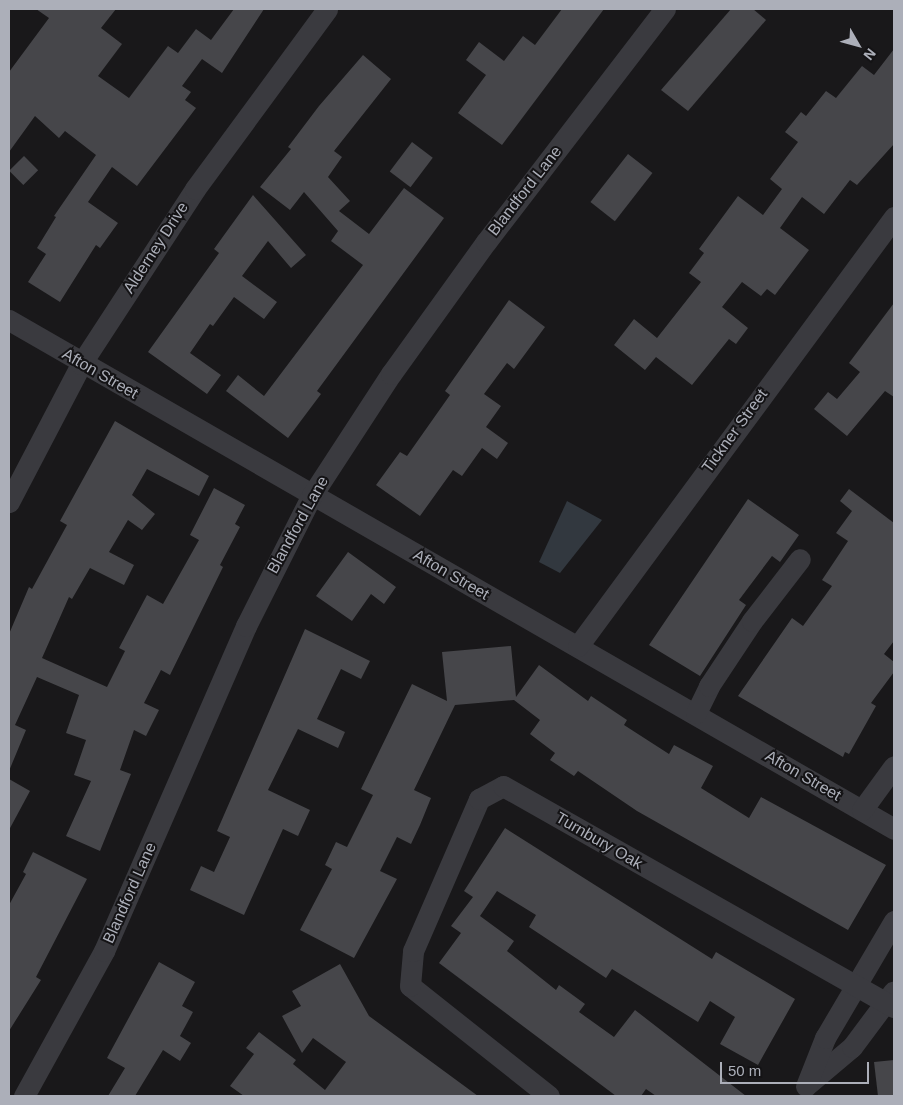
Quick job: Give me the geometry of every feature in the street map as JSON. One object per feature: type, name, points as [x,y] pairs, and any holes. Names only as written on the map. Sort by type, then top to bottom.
[{"type":"street","name":"Alderney Drive","points":[[9,502],[81,364],[195,189],[327,9]]},
{"type":"street","name":"Blandford Lane","points":[[24,1096],[104,951],[246,626],[312,495],[391,374],[486,242],[665,9]]},
{"type":"street","name":"Tickner Street","points":[[578,646],[894,217]]},
{"type":"street","name":"Afton Street","points":[[9,320],[81,364],[696,713],[894,829]]},
{"type":"street","points":[[696,713],[709,686],[752,620],[800,560]]},
{"type":"street","points":[[862,810],[894,766]]},
{"type":"street","name":"Turnbury Oak","points":[[549,1096],[410,986],[413,951],[479,799],[503,786],[855,986],[892,1000]]},
{"type":"street","points":[[802,1091],[825,1038],[894,921]]},
{"type":"street","points":[[802,1091],[852,1046],[892,1000]]},
{"type":"shaded area","points":[[567,501],[602,520],[560,573],[539,562]]},
{"type":"building","points":[[36,9],[116,9],[101,28],[122,44],[98,76],[129,98],[168,46],[178,53],[196,29],[211,40],[234,9],[264,9],[222,73],[202,59],[182,86],[191,92],[185,100],[196,108],[137,186],[112,167],[88,202],[118,223],[100,248],[96,245],[60,302],[28,282],[46,254],[37,248],[56,217],[54,216],[96,155],[65,131],[59,138],[35,116],[9,152],[9,72],[49,18]]},
{"type":"building","points":[[562,9],[604,9],[502,145],[458,113],[486,75],[466,60],[479,42],[504,61],[523,36],[535,45]]},
{"type":"building","points":[[731,9],[753,9],[766,20],[688,111],[661,90]]},
{"type":"building","points":[[894,49],[894,144],[857,185],[850,180],[824,214],[802,197],[780,228],[809,250],[775,295],[767,289],[761,296],[742,282],[722,307],[748,328],[736,344],[729,339],[692,385],[656,357],[645,370],[614,345],[634,319],[657,338],[701,282],[689,273],[704,253],[699,249],[738,196],[763,215],[782,189],[770,179],[798,142],[785,132],[801,112],[806,116],[826,91],[836,98],[862,66],[874,75]]},
{"type":"building","points":[[363,55],[391,79],[334,151],[342,157],[328,177],[350,201],[339,211],[369,234],[404,188],[444,218],[317,391],[321,394],[288,438],[226,391],[238,375],[264,396],[363,265],[331,241],[338,231],[304,192],[290,210],[260,187],[291,149],[288,147],[319,106]]},
{"type":"building","points":[[412,142],[433,158],[410,187],[390,172]]},
{"type":"building","points":[[628,154],[652,173],[615,221],[590,202]]},
{"type":"building","points":[[24,156],[38,170],[23,185],[9,171]]},
{"type":"building","points":[[253,195],[306,255],[291,268],[268,241],[242,276],[277,302],[264,319],[234,297],[213,326],[210,324],[190,353],[221,375],[207,394],[148,352],[219,253],[214,249]]},
{"type":"building","points":[[509,300],[545,327],[514,369],[507,363],[484,394],[501,406],[486,427],[508,443],[497,459],[482,448],[462,476],[453,470],[420,516],[376,485],[400,452],[407,456],[450,395],[445,391]]},
{"type":"building","points":[[894,303],[894,397],[885,391],[847,436],[814,409],[828,392],[837,399],[860,372],[849,363]]},
{"type":"building","points":[[115,421],[209,476],[199,496],[147,469],[132,495],[155,514],[142,530],[128,520],[109,552],[134,565],[124,585],[90,568],[72,599],[69,597],[42,658],[107,687],[125,651],[119,648],[147,595],[163,604],[199,540],[190,535],[214,488],[245,505],[235,524],[240,527],[220,565],[223,567],[170,675],[161,670],[144,703],[159,710],[146,736],[134,730],[120,770],[131,774],[100,851],[66,836],[91,781],[74,775],[86,740],[66,733],[79,695],[37,677],[15,725],[26,730],[9,771],[9,634],[29,587],[32,589],[67,525],[60,521]]},
{"type":"building","points":[[849,489],[894,523],[894,641],[884,654],[894,662],[894,672],[871,703],[876,706],[849,754],[845,752],[843,757],[738,696],[792,618],[803,626],[832,586],[822,580],[848,541],[836,533],[852,511],[840,501]]},
{"type":"building","points":[[748,499],[799,535],[780,562],[772,556],[739,600],[746,605],[700,676],[649,645]]},
{"type":"building","points":[[348,552],[396,587],[384,604],[371,594],[352,621],[316,596]]},
{"type":"building","points":[[305,629],[370,661],[361,679],[341,669],[317,719],[345,732],[338,748],[298,729],[268,790],[310,810],[298,836],[283,829],[244,915],[190,890],[201,866],[214,872],[230,837],[217,831]]},
{"type":"building","points":[[511,646],[516,697],[539,665],[588,701],[591,696],[627,720],[624,725],[669,754],[674,745],[713,766],[701,788],[749,818],[761,797],[886,865],[848,930],[637,811],[578,771],[574,776],[550,760],[555,753],[530,734],[540,720],[514,700],[455,705],[414,790],[431,798],[411,844],[397,837],[380,871],[397,879],[354,958],[300,930],[332,869],[325,865],[336,842],[347,847],[373,795],[361,789],[412,684],[447,701],[442,652]]},
{"type":"building","points":[[9,779],[30,791],[9,830]]},
{"type":"building","points":[[505,828],[712,959],[716,952],[795,999],[758,1065],[720,1044],[735,1017],[710,1001],[698,1022],[612,969],[606,978],[529,927],[536,915],[497,891],[480,916],[514,941],[507,951],[556,990],[559,985],[585,1004],[579,1012],[614,1037],[635,1010],[746,1096],[656,1096],[646,1089],[641,1096],[616,1096],[439,963],[461,933],[451,926],[473,897],[464,891]]},
{"type":"building","points":[[33,852],[87,879],[36,977],[41,980],[9,1031],[9,905],[26,874],[23,872]]},
{"type":"building","points":[[159,962],[195,982],[182,1006],[193,1012],[180,1036],[191,1043],[180,1061],[163,1050],[135,1096],[108,1096],[125,1068],[107,1058]]},
{"type":"building","points":[[340,964],[369,1016],[478,1096],[244,1096],[230,1086],[254,1054],[246,1048],[259,1032],[296,1060],[293,1064],[325,1090],[346,1062],[313,1038],[302,1053],[282,1016],[301,1006],[292,991]]},
{"type":"building","points":[[894,1060],[894,1095],[878,1096],[874,1062]]}]
